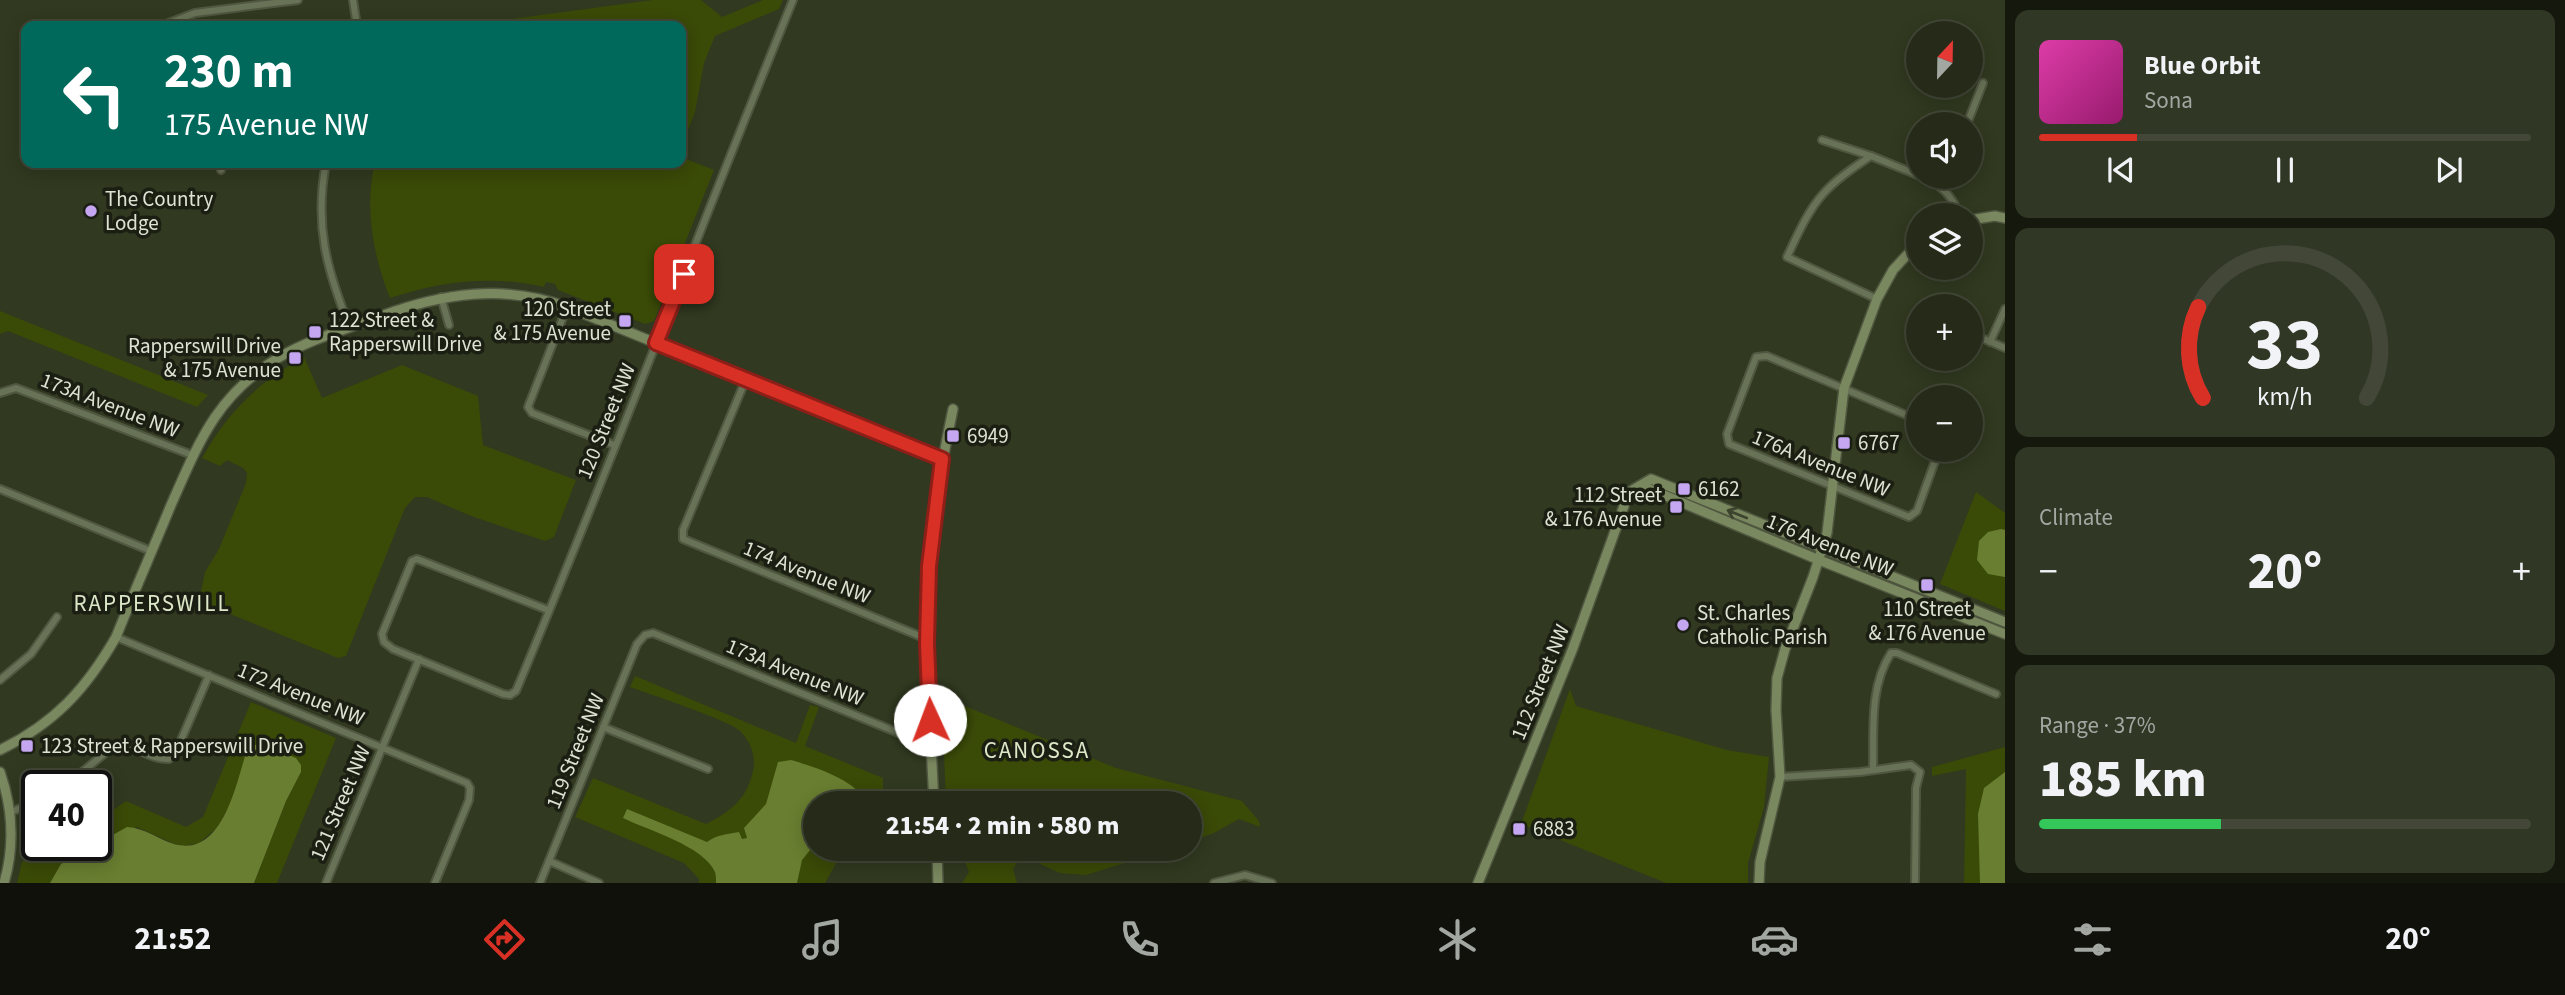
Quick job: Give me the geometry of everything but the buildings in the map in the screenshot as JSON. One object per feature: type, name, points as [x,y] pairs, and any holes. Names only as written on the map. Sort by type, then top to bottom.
[{"type":"street","points":[[174,21],[195,13],[298,0]]},
{"type":"street","points":[[354,0],[356,21]]},
{"type":"street","name":"120 Street NW","points":[[419,659],[503,694],[510,695],[517,688],[793,0]]},
{"type":"street","points":[[752,77],[761,80]]},
{"type":"street","points":[[1822,140],[1906,170]]},
{"type":"street","points":[[1871,156],[1843,175],[1822,194],[1805,220],[1787,257],[1877,299]]},
{"type":"street","points":[[325,168],[321,194],[323,241],[331,282],[350,328]]},
{"type":"street","points":[[1944,189],[1955,203]]},
{"type":"street","points":[[1983,218],[2005,218]]},
{"type":"street","points":[[1759,883],[1760,862],[1780,777],[1777,678],[1784,649],[1823,549],[1834,489],[1844,388],[1877,299],[1893,270],[1906,256]]},
{"type":"street","points":[[0,750],[38,728],[65,707],[85,685],[116,637],[192,456],[213,419],[246,381],[295,348],[400,309],[441,297],[477,293],[533,297],[567,307],[942,459]]},
{"type":"street","points":[[441,297],[449,324]]},
{"type":"street","points":[[567,307],[528,407],[532,413],[614,445]]},
{"type":"street","points":[[1990,342],[2005,309]]},
{"type":"street","points":[[1983,339],[2005,348]]},
{"type":"street","name":"176A Avenue NW","points":[[1844,388],[1767,356],[1756,357],[1727,434],[1728,444],[1909,517],[1917,511],[1935,462]]},
{"type":"street","name":"174 Avenue NW","points":[[746,379],[683,530],[684,539],[927,639]]},
{"type":"street","name":"173A Avenue NW","points":[[0,393],[16,388],[192,456]]},
{"type":"street","points":[[1844,388],[1906,415]]},
{"type":"street","points":[[933,791],[927,639],[929,566],[942,459],[953,409]]},
{"type":"street","name":"176 Avenue NW","points":[[1629,492],[1651,479],[2005,622]]},
{"type":"street","name":"176 Avenue NW","points":[[1629,492],[1647,488],[1819,561],[2005,634]]},
{"type":"street","points":[[0,489],[151,551]]},
{"type":"street","name":"112 Street NW","points":[[1478,883],[1575,644],[1629,492]]},
{"type":"street","points":[[419,659],[384,642],[383,631],[412,561],[417,558],[548,610]]},
{"type":"street","points":[[0,680],[31,654],[57,617]]},
{"type":"street","name":"173A Avenue NW","points":[[645,635],[653,634],[665,638],[931,746]]},
{"type":"street","name":"119 Street NW","points":[[540,883],[637,644],[645,635]]},
{"type":"street","name":"172 Avenue NW","points":[[116,637],[462,780],[470,788],[468,800],[435,883]]},
{"type":"street","points":[[1873,769],[1875,701],[1885,662],[1891,653],[1897,653],[1996,694]]},
{"type":"street","name":"121 Street NW","points":[[326,883],[419,659]]},
{"type":"street","points":[[85,770],[115,745],[169,759],[176,752],[208,675]]},
{"type":"street","points":[[603,727],[708,769]]},
{"type":"street","points":[[1780,777],[1911,765],[1920,772],[1916,788],[1914,883]]},
{"type":"street","points":[[0,772],[11,812],[12,845],[4,883]]},
{"type":"street","points":[[11,812],[21,808]]},
{"type":"street","points":[[549,861],[599,883]]},
{"type":"street","points":[[937,861],[938,883]]},
{"type":"street","points":[[1214,883],[1245,875],[1272,883]]},
{"type":"shaded area","points":[[653,0],[701,0],[722,17],[763,0],[783,0],[779,9],[715,36],[704,63],[695,112],[686,135],[686,21],[496,21]]},
{"type":"shaded area","points":[[686,159],[714,170],[654,321],[645,324],[558,290],[555,284],[546,282],[544,287],[505,281],[467,282],[429,287],[390,298],[372,231],[374,168],[686,168]]},
{"type":"shaded area","points":[[0,311],[208,395],[197,407],[8,331],[0,334]]},
{"type":"shaded area","points":[[304,357],[322,398],[402,365],[478,396],[483,445],[576,480],[554,537],[545,541],[471,516],[427,497],[415,497],[405,508],[346,656],[338,658],[208,605],[200,596],[205,572],[219,549],[246,483],[247,473],[227,460],[220,466],[202,458],[222,427],[245,400],[272,377]]},
{"type":"shaded area","points":[[1976,492],[2005,513],[2005,611],[1940,584]]},
{"type":"shaded area","points":[[2005,530],[2005,577],[1988,574],[1977,560],[1979,541],[1988,532]]},
{"type":"shaded area","points":[[635,676],[796,743],[810,705],[819,707],[805,746],[883,778],[883,791],[803,791],[803,861],[837,861],[825,883],[699,883],[699,879],[684,863],[575,817],[593,778],[706,824],[735,805],[749,784],[754,757],[748,741],[740,731],[706,715],[630,687]]},
{"type":"shaded area","points":[[1570,689],[1576,706],[1727,750],[1769,757],[1764,807],[1748,863],[1748,883],[1666,883],[1521,824]]},
{"type":"shaded area","points":[[950,700],[1116,768],[1242,801],[1259,821],[1260,827],[1239,819],[1202,838],[1202,791],[946,791],[942,705]]},
{"type":"shaded area","points":[[251,702],[336,738],[277,883],[254,883],[286,801],[301,772],[226,811],[219,826],[199,843],[183,846],[137,827],[112,839],[112,811],[126,801],[186,827],[203,817]]},
{"type":"shaded area","points":[[261,744],[296,758],[301,765],[301,772],[286,801],[254,883],[50,883],[61,864],[66,861],[112,861],[112,835],[127,827],[140,829],[174,844],[191,845],[205,840],[225,815],[247,750]]},
{"type":"shaded area","points":[[2005,747],[2005,883],[1964,883],[1966,769],[1932,776],[1932,767]]},
{"type":"shaded area","points":[[791,760],[822,770],[845,781],[857,791],[803,791],[803,859],[797,883],[716,883],[715,872],[699,854],[623,818],[627,809],[707,842],[718,836],[739,832],[742,839],[747,838],[744,828],[766,804],[778,762]]},
{"type":"shaded area","points":[[2005,772],[2005,883],[1980,883],[1978,814],[1984,788]]},
{"type":"shaded area","points":[[67,861],[61,864],[50,883],[17,883],[22,862]]},
{"type":"shaded area","points":[[965,861],[1018,861],[1013,869],[1017,883],[962,883],[969,872]]},
{"type":"shaded area","points":[[1038,861],[1131,861],[1086,875],[1060,873]]},
{"type":"place","name":"The Country Lodge","points":[[91,211]]},
{"type":"place","name":"120 Street & 175 Avenue","points":[[625,321]]},
{"type":"place","name":"122 Street & Rapperswill Drive","points":[[315,332]]},
{"type":"place","name":"Rapperswill Drive & 175 Avenue","points":[[295,358]]},
{"type":"place","name":"6949","points":[[953,436]]},
{"type":"place","name":"6767","points":[[1844,443]]},
{"type":"place","name":"6162","points":[[1684,489]]},
{"type":"place","name":"112 Street & 176 Avenue","points":[[1676,507]]},
{"type":"place","name":"110 Street & 176 Avenue","points":[[1927,585]]},
{"type":"place","name":"St. Charles Catholic Parish","points":[[1683,625]]},
{"type":"place","name":"123 Street & Rapperswill Drive","points":[[27,746]]},
{"type":"place","name":"6883","points":[[1519,829]]},
{"type":"district","name":"RAPPERSWILL","points":[[152,603]]},
{"type":"district","name":"CANOSSA","points":[[1037,750]]},
{"type":"route","points":[[684,274],[656,343],[942,459],[929,566],[927,643],[930,720]]}]
